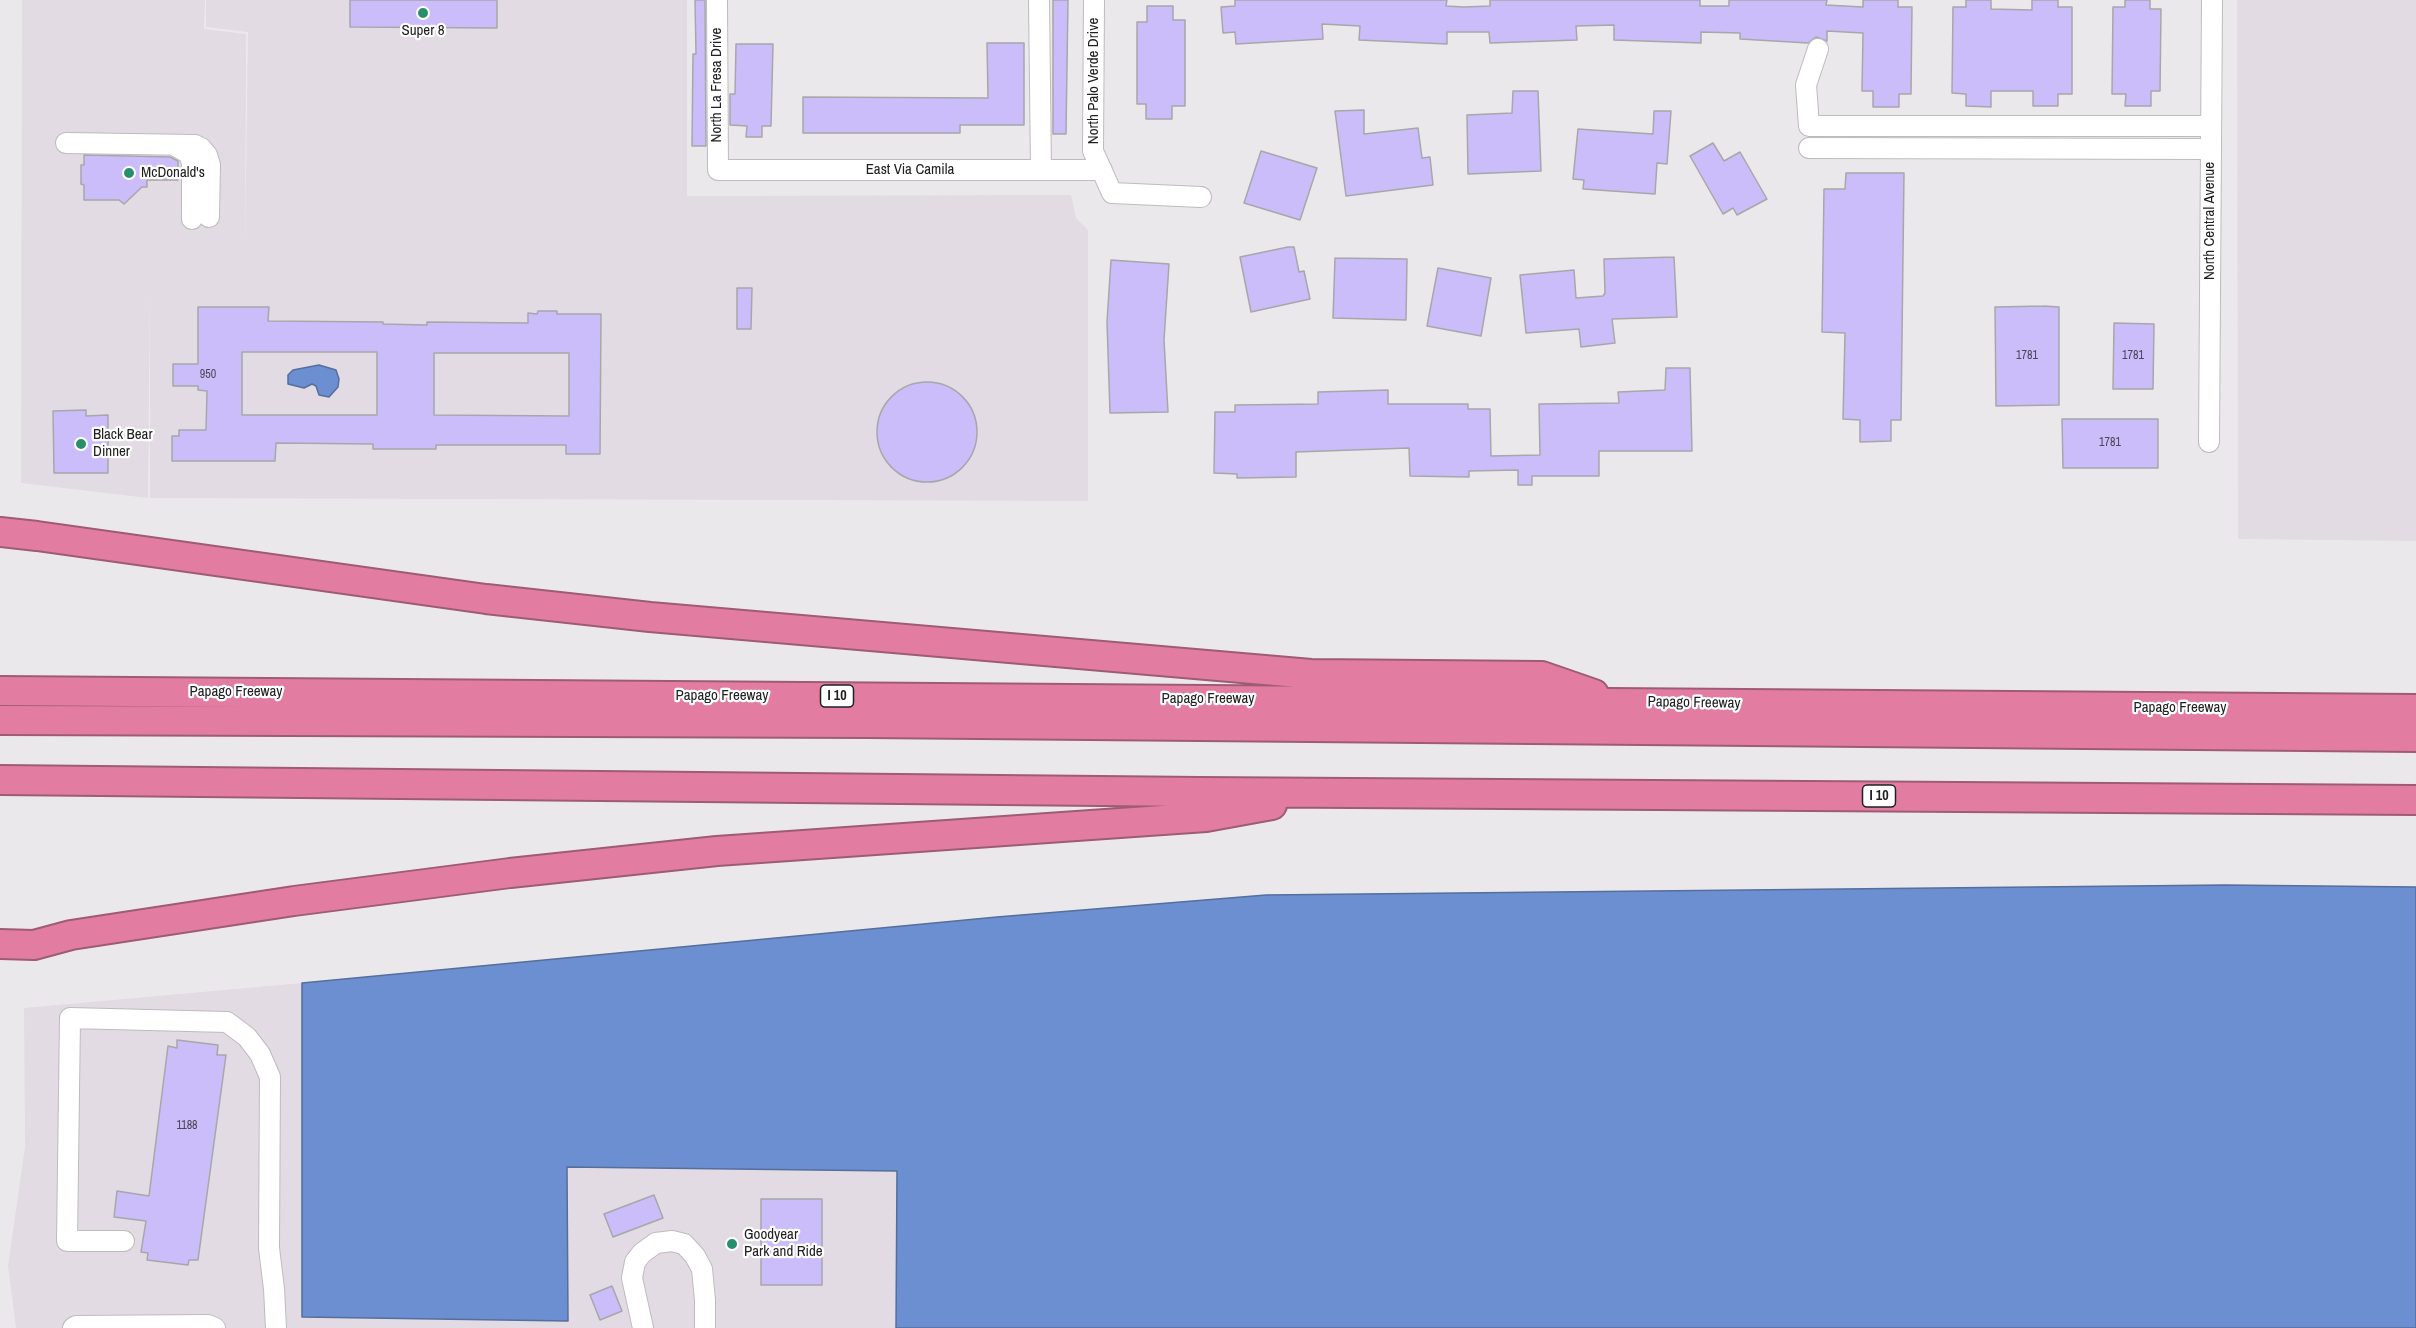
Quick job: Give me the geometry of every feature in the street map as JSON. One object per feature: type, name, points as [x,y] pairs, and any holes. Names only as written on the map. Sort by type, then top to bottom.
[{"type":"highway","points":[[0,532],[486,599],[650,617],[1311,674],[1542,676],[1619,702]]},
{"type":"highway","name":"Papago Freeway","points":[[0,691],[2416,709]]},
{"type":"highway","points":[[0,720],[867,723],[2416,737]]},
{"type":"highway","name":"I 10","points":[[0,780],[1342,793],[2416,800]]},
{"type":"highway","points":[[0,944],[34,945],[94,931],[294,901],[510,873],[717,851],[1206,817],[1342,793]]},
{"type":"street","name":"North La Fresa Drive","points":[[717,0],[718,171]]},
{"type":"street","points":[[1039,0],[1041,170]]},
{"type":"street","name":"North Palo Verde Drive","points":[[1094,0],[1093,150],[1112,193],[1201,197]]},
{"type":"street","name":"North Central Avenue","points":[[2209,442],[2212,0]]},
{"type":"street","points":[[1818,49],[1806,85],[1809,126],[2211,126]]},
{"type":"street","points":[[2153,126],[2153,149]]},
{"type":"street","points":[[66,143],[195,145],[201,148],[207,155],[210,165],[201,218]]},
{"type":"street","points":[[1809,148],[2211,149]]},
{"type":"street","name":"East Via Camila","points":[[718,171],[1102,170]]},
{"type":"street","points":[[124,1241],[67,1241],[70,1018],[227,1022],[247,1037],[260,1054],[270,1077],[269,1248],[276,1328]]},
{"type":"street","points":[[643,1328],[632,1278],[635,1262],[642,1252],[656,1243],[672,1241],[684,1244],[695,1256],[702,1269],[705,1328]]},
{"type":"street","points":[[73,1328],[76,1326],[208,1325],[215,1328]]},
{"type":"shaded area","points":[[22,0],[205,0],[204,29],[246,34],[245,250],[248,32],[206,27],[206,0],[687,0],[687,196],[1071,195],[1076,218],[1088,230],[1088,501],[150,498],[150,287],[148,498],[21,483]]},
{"type":"shaded area","points":[[2237,0],[2416,0],[2416,541],[2238,539]]},
{"type":"shaded area","points":[[302,983],[303,1317],[566,1167],[897,1170],[896,1328],[16,1328],[8,1266],[25,1147],[24,1008]]},
{"type":"water","points":[[319,365],[336,370],[339,379],[338,387],[329,397],[319,395],[316,386],[312,384],[304,388],[288,384],[288,375],[293,370]]},
{"type":"water","points":[[2225,885],[2416,887],[2416,1328],[896,1328],[897,1171],[567,1167],[568,1321],[302,1317],[302,983],[997,917],[1266,895]]},
{"type":"building","name":"Super 8","points":[[350,0],[497,0],[497,28],[350,27]]},
{"type":"building","points":[[695,0],[705,0],[706,146],[692,146],[693,54],[696,54]]},
{"type":"building","points":[[1053,0],[1068,0],[1066,134],[1053,134]]},
{"type":"building","points":[[1235,0],[1447,0],[1446,6],[1464,7],[1490,6],[1490,0],[1700,0],[1700,6],[1729,6],[1729,0],[1827,0],[1826,5],[1863,7],[1863,0],[1898,0],[1898,7],[1912,7],[1911,94],[1899,94],[1899,107],[1873,107],[1873,91],[1862,91],[1863,33],[1827,31],[1827,41],[1816,37],[1808,43],[1740,39],[1740,33],[1701,32],[1701,43],[1614,40],[1614,25],[1576,26],[1577,40],[1490,43],[1489,32],[1447,32],[1447,44],[1359,40],[1360,26],[1322,24],[1323,39],[1236,44],[1235,32],[1223,33],[1221,7],[1235,6]]},
{"type":"building","points":[[1966,0],[1991,0],[1991,9],[2032,10],[2032,0],[2058,0],[2058,7],[2072,7],[2072,94],[2058,94],[2058,106],[2033,106],[2033,91],[1991,91],[1991,107],[1966,106],[1966,94],[1952,93],[1953,7],[1966,7]]},
{"type":"building","points":[[2125,0],[2150,0],[2150,9],[2161,9],[2160,91],[2151,91],[2151,106],[2125,106],[2126,94],[2112,94],[2113,7],[2125,7]]},
{"type":"building","points":[[1147,6],[1173,6],[1173,20],[1185,20],[1185,106],[1172,106],[1172,119],[1146,119],[1146,104],[1137,104],[1137,22],[1147,22]]},
{"type":"building","points":[[987,43],[1024,43],[1024,125],[960,125],[960,133],[803,133],[803,97],[988,98]]},
{"type":"building","points":[[736,44],[773,44],[771,126],[762,126],[762,137],[746,137],[747,126],[730,125],[730,94],[735,94]]},
{"type":"building","points":[[1513,91],[1538,91],[1541,171],[1468,174],[1467,115],[1512,113]]},
{"type":"building","points":[[1364,110],[1364,134],[1418,128],[1422,158],[1430,157],[1433,185],[1346,196],[1335,111]]},
{"type":"building","points":[[1654,111],[1671,111],[1667,164],[1657,163],[1655,194],[1583,189],[1584,180],[1573,179],[1578,129],[1653,134]]},
{"type":"building","points":[[1713,143],[1724,161],[1740,152],[1767,199],[1737,215],[1733,208],[1723,214],[1690,156]]},
{"type":"building","points":[[1261,151],[1317,168],[1300,220],[1244,203]]},
{"type":"building","name":"McDonald's","points":[[84,155],[170,157],[178,161],[178,180],[147,180],[147,187],[142,187],[124,204],[119,200],[84,200],[81,165],[84,165]]},
{"type":"building","points":[[1846,173],[1904,173],[1901,420],[1891,420],[1891,441],[1860,442],[1860,420],[1843,419],[1845,333],[1822,332],[1824,189],[1845,189]]},
{"type":"building","points":[[1294,247],[1299,272],[1304,271],[1310,299],[1251,312],[1240,257]]},
{"type":"building","points":[[1674,257],[1677,317],[1612,319],[1615,343],[1581,347],[1579,329],[1526,333],[1520,275],[1574,270],[1576,298],[1603,296],[1605,293],[1604,259]]},
{"type":"building","points":[[1335,258],[1407,259],[1406,320],[1333,318]]},
{"type":"building","points":[[1111,260],[1169,264],[1164,340],[1168,412],[1110,413],[1107,322]]},
{"type":"building","points":[[1438,268],[1491,278],[1481,336],[1427,326]]},
{"type":"building","points":[[737,288],[752,288],[751,329],[737,329]]},
{"type":"building","points":[[198,307],[269,307],[268,321],[383,322],[383,324],[427,325],[427,322],[528,323],[528,313],[537,314],[538,311],[557,311],[557,314],[601,314],[600,454],[566,454],[566,445],[436,445],[436,449],[373,449],[373,444],[276,443],[275,461],[172,461],[172,436],[179,436],[179,430],[206,430],[207,391],[198,390],[198,386],[173,386],[173,364],[198,364]],"holes":[[[242,352],[377,352],[377,415],[242,415]],[[434,353],[569,353],[569,416],[434,415]]]},
{"type":"building","points":[[1995,307],[2059,307],[2059,405],[1996,406]]},
{"type":"building","points":[[2114,323],[2154,324],[2153,389],[2113,389]]},
{"type":"building","points":[[1666,368],[1690,368],[1692,451],[1599,451],[1599,476],[1532,476],[1532,485],[1518,485],[1518,470],[1469,471],[1469,477],[1410,476],[1409,448],[1296,452],[1296,477],[1237,478],[1237,474],[1214,473],[1215,412],[1235,412],[1235,405],[1318,404],[1318,392],[1388,390],[1388,404],[1468,404],[1468,409],[1490,409],[1491,456],[1540,455],[1539,404],[1619,403],[1618,392],[1665,390]]},
{"type":"building","points":[[917,382],[937,382],[963,396],[974,413],[977,432],[974,451],[963,468],[937,482],[917,482],[899,474],[885,460],[877,442],[877,422],[885,404],[899,390]]},
{"type":"building","name":"Black Bear Dinner","points":[[86,410],[86,416],[108,415],[108,473],[54,473],[53,411]]},
{"type":"building","points":[[2062,419],[2158,419],[2158,468],[2063,468]]},
{"type":"building","points":[[177,1040],[218,1045],[217,1055],[226,1055],[198,1260],[189,1260],[188,1265],[147,1260],[148,1253],[141,1252],[146,1221],[114,1217],[117,1191],[149,1196],[168,1046],[177,1048]]},
{"type":"building","points":[[654,1195],[663,1218],[613,1237],[604,1214]]},
{"type":"building","points":[[761,1199],[822,1199],[822,1285],[761,1285]]},
{"type":"building","points":[[612,1286],[622,1311],[600,1320],[590,1295]]},
{"type":"place","name":"Super 8","points":[[423,13]]},
{"type":"place","name":"McDonald's","points":[[129,173]]},
{"type":"place","name":"Black Bear Dinner","points":[[81,444]]},
{"type":"place","name":"Goodyear Park and Ride","points":[[732,1244]]}]
